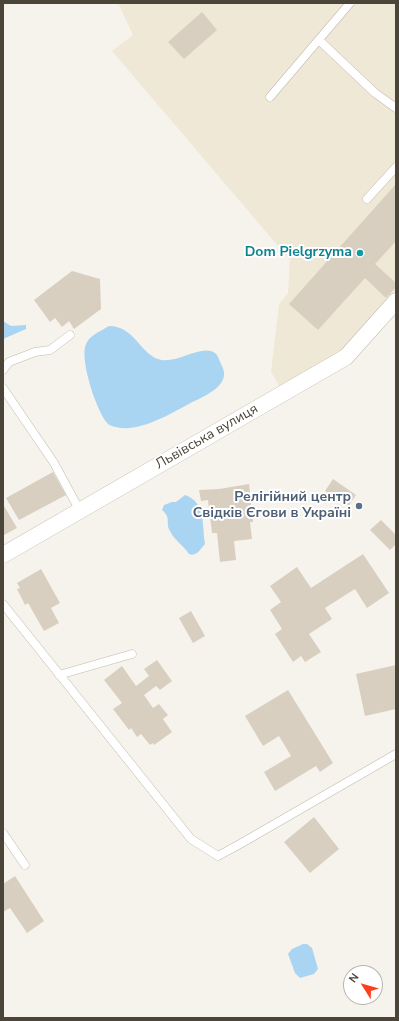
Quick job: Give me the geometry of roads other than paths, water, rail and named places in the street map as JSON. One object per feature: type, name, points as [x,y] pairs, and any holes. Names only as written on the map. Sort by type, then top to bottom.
[{"type":"street","name":"Львівська вулиця","points":[[3,555],[346,357],[396,301]]},
{"type":"lane","points":[[270,97],[350,3]]},
{"type":"lane","points":[[319,40],[375,93],[396,108]]},
{"type":"lane","points":[[367,199],[396,167]]},
{"type":"lane","points":[[3,370],[9,362],[35,352],[50,350],[70,335]]},
{"type":"lane","points":[[3,388],[54,463],[80,511]]},
{"type":"lane","points":[[3,604],[191,839],[218,856],[396,754]]},
{"type":"lane","points":[[59,675],[132,654]]},
{"type":"lane","points":[[3,833],[25,865]]},
{"type":"water","points":[[3,321],[11,326],[26,325],[26,329],[3,339]]},
{"type":"water","points":[[109,326],[118,327],[125,330],[146,351],[158,359],[173,359],[197,352],[211,351],[217,355],[223,369],[224,376],[222,381],[219,386],[209,394],[153,422],[134,428],[115,427],[108,424],[99,409],[90,386],[84,351],[90,338]]},
{"type":"water","points":[[185,495],[192,498],[197,503],[203,522],[205,544],[198,552],[192,555],[189,554],[172,534],[169,528],[168,518],[162,510],[164,505],[176,502]]},
{"type":"water","points":[[303,944],[307,944],[312,948],[318,969],[314,974],[300,978],[295,973],[288,954],[292,949]]},
{"type":"place","name":"Dom Pielgrzyma","points":[[360,253]]},
{"type":"place","name":"Релігійний центр Свідків Єгови в Україні","points":[[359,506]]}]
